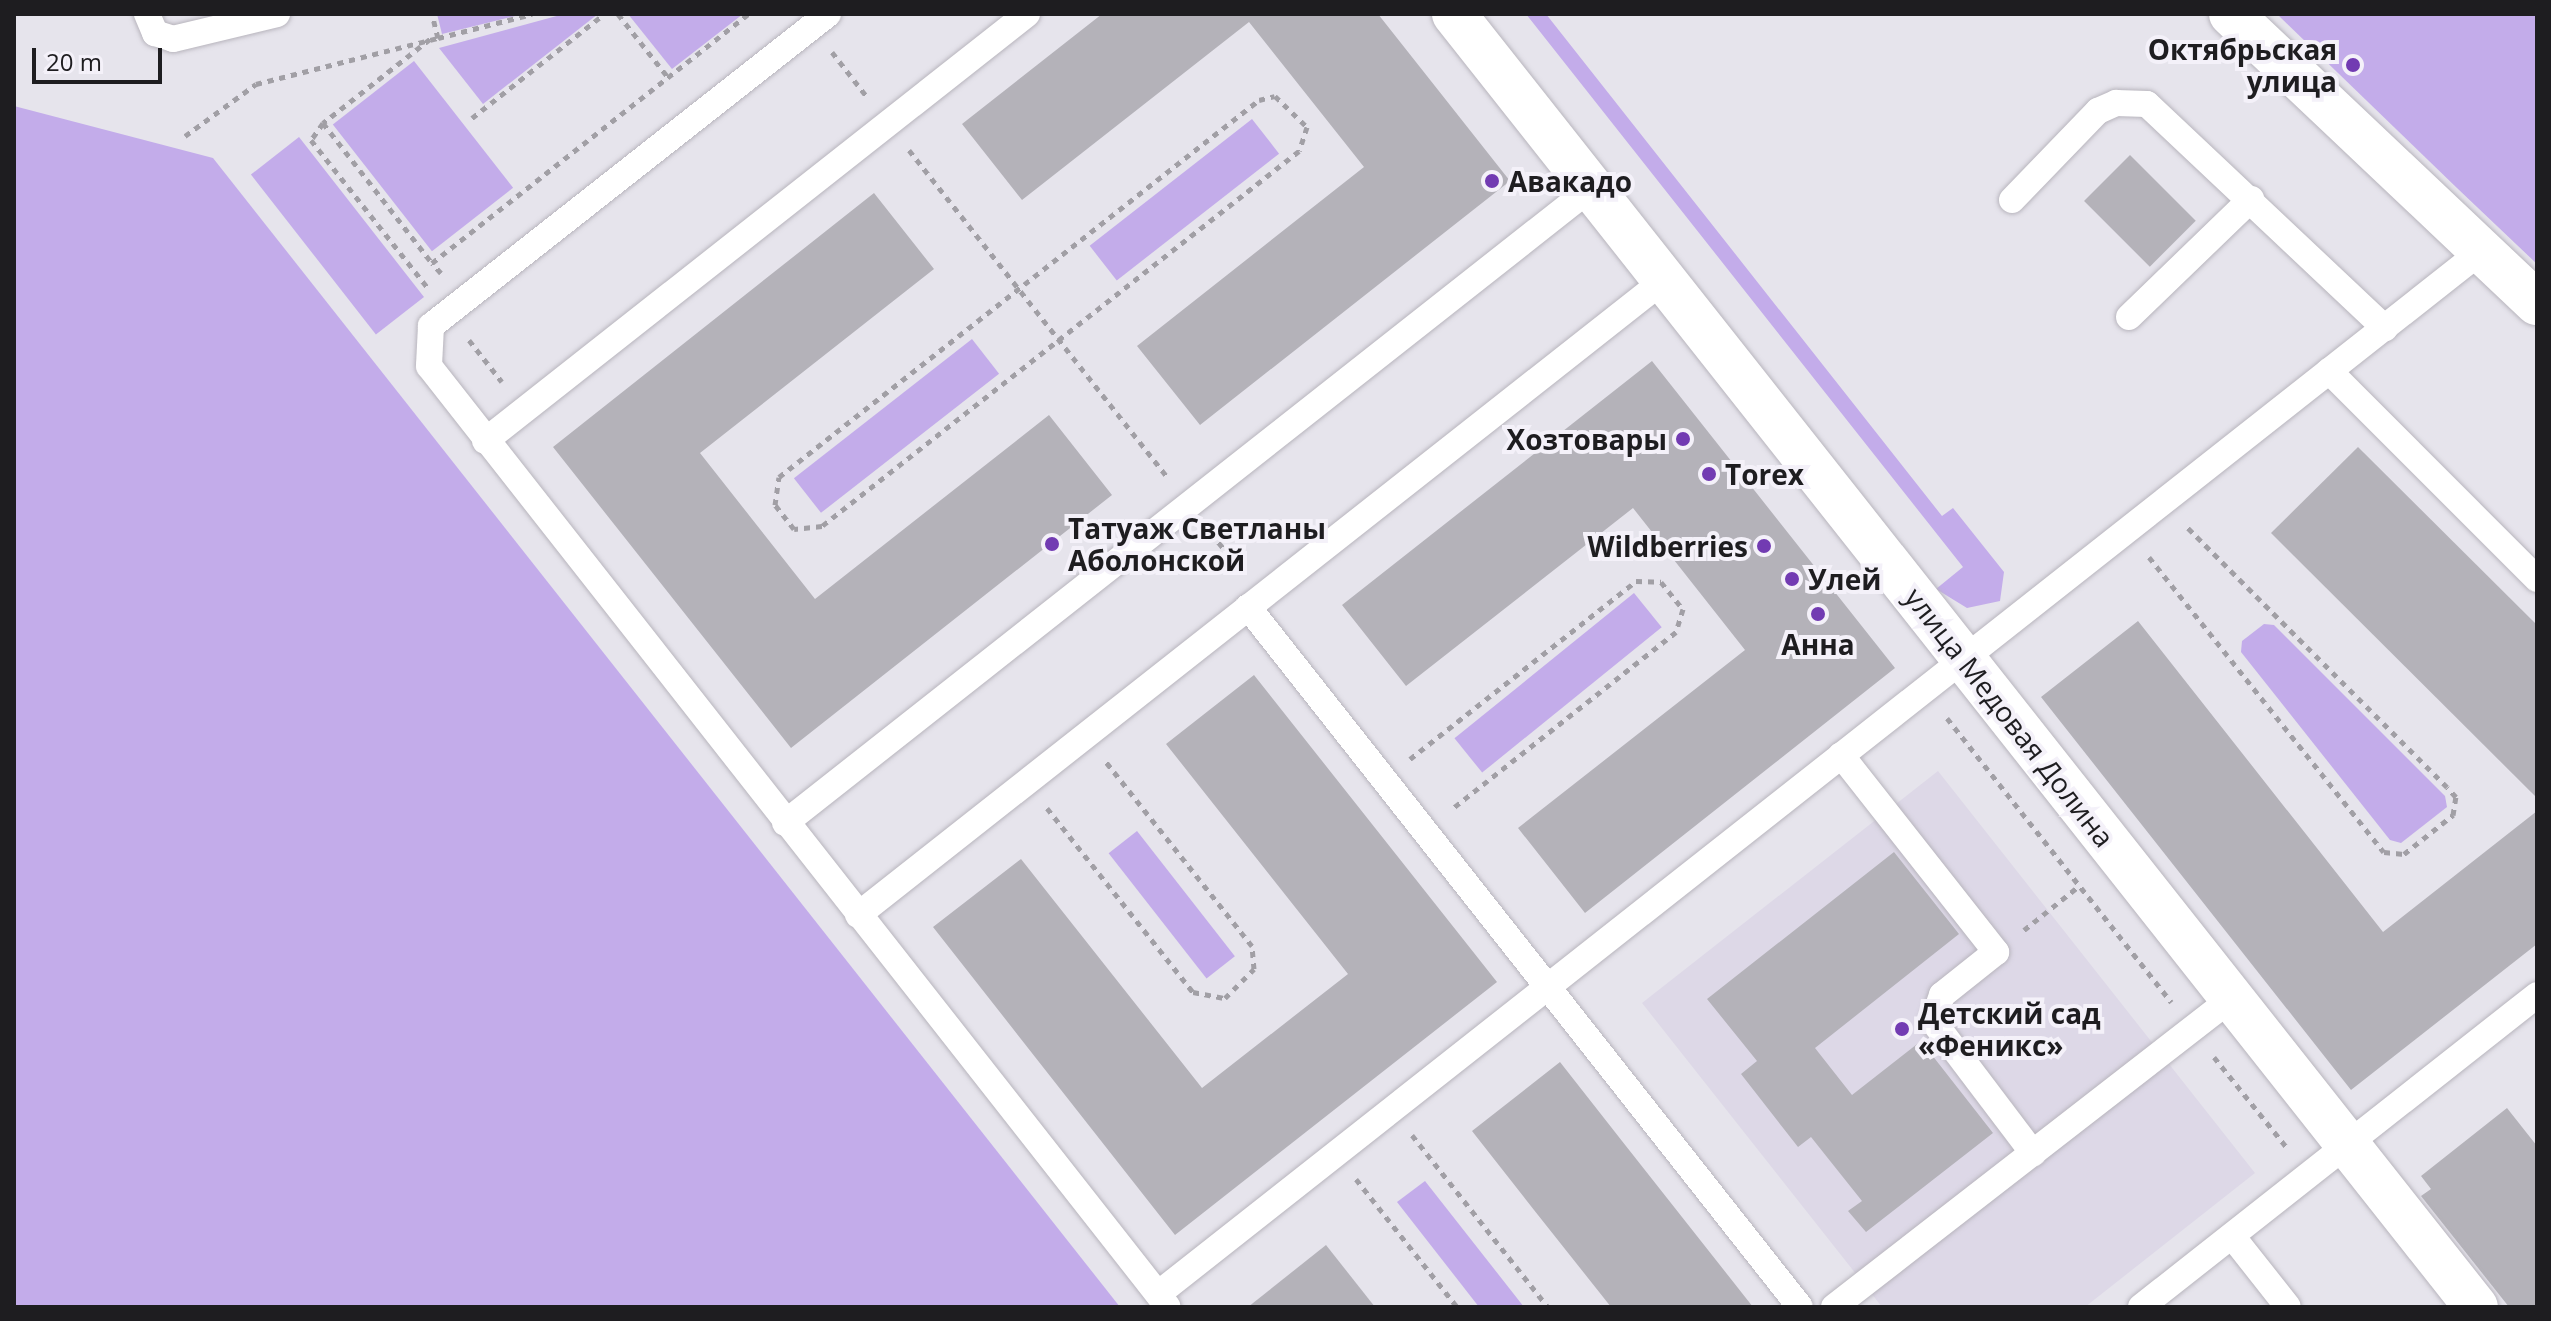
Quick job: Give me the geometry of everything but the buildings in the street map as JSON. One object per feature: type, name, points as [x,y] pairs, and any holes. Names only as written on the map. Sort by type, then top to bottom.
[{"type":"street","name":"улица Медовая Долина","points":[[1454,14],[2476,1307]]},
{"type":"street","points":[[2231,14],[2537,303]]},
{"type":"lane","points":[[147,14],[155,33],[173,39],[277,14]]},
{"type":"lane","points":[[485,441],[1027,14]]},
{"type":"lane","points":[[820,20],[431,326],[429,366],[1163,1301],[1336,1154],[2483,250]]},
{"type":"lane","points":[[2012,200],[2098,111],[2132,101],[2159,110],[2385,328]]},
{"type":"lane","points":[[785,823],[1591,188]]},
{"type":"lane","points":[[2129,317],[2251,199]]},
{"type":"lane","points":[[858,915],[1664,280]]},
{"type":"lane","points":[[2329,371],[2537,579]]},
{"type":"lane","points":[[1255,602],[1424,831],[1800,1307]]},
{"type":"lane","points":[[1841,755],[1996,952],[1942,995],[1933,1021],[2033,1153]]},
{"type":"lane","points":[[2141,1307],[2537,995]]},
{"type":"lane","points":[[1834,1307],[2232,998]]},
{"type":"lane","points":[[2232,1236],[2288,1307]]},
{"type":"path","points":[[432,14],[438,38]]},
{"type":"path","points":[[185,136],[256,84],[532,14]]},
{"type":"path","points":[[472,118],[604,14]]},
{"type":"path","points":[[618,14],[668,77]]},
{"type":"path","points":[[432,263],[748,14]]},
{"type":"path","points":[[820,20],[888,124],[1189,505],[1255,602]]},
{"type":"path","points":[[430,39],[323,123],[311,140],[455,307],[525,410]]},
{"type":"path","points":[[1259,100],[1286,100],[1307,127],[1299,151],[1059,340],[822,526],[794,529],[775,505],[779,477],[1259,100]]},
{"type":"path","points":[[323,123],[432,263],[455,307]]},
{"type":"path","points":[[2127,530],[2384,852],[2404,854],[2453,815],[2456,797],[2447,787],[2163,502]]},
{"type":"path","points":[[1384,779],[1636,581],[1656,579],[1683,609],[1676,632],[1424,831]]},
{"type":"path","points":[[1925,690],[2308,1175]]},
{"type":"path","points":[[1027,782],[1193,992],[1225,998],[1254,969],[1252,946],[1086,736]]},
{"type":"path","points":[[2048,911],[2079,886]]},
{"type":"path","points":[[1392,1110],[1548,1307]]},
{"type":"path","points":[[1336,1154],[1457,1307]]},
{"type":"shaded area","points":[[437,14],[523,14],[442,34]]},
{"type":"shaded area","points":[[564,14],[598,14],[483,104],[439,48]]},
{"type":"shaded area","points":[[628,14],[743,14],[672,69]]},
{"type":"shaded area","points":[[1526,14],[1546,14],[1942,516],[1953,508],[2004,572],[2000,601],[1967,608],[1936,589],[1963,567]]},
{"type":"shaded area","points":[[2277,14],[2537,14],[2537,264],[2457,188]]},
{"type":"shaded area","points":[[414,61],[513,188],[432,251],[333,124]]},
{"type":"shaded area","points":[[14,106],[213,158],[1120,1307],[14,1307]]},
{"type":"shaded area","points":[[1252,119],[1279,154],[1117,280],[1090,246]]},
{"type":"shaded area","points":[[299,137],[424,297],[376,335],[251,175]]},
{"type":"shaded area","points":[[972,339],[999,374],[821,513],[794,478]]},
{"type":"shaded area","points":[[1634,593],[1662,627],[1482,773],[1454,738]]},
{"type":"shaded area","points":[[2264,624],[2274,625],[2445,796],[2447,807],[2401,843],[2390,840],[2241,652],[2242,641]]},
{"type":"shaded area","name":"Детский сад «Феникс»","points":[[1938,771],[2255,1173],[2085,1307],[1882,1307],[1642,1003]]},
{"type":"shaded area","points":[[1137,831],[1235,956],[1207,978],[1109,853]]},
{"type":"shaded area","points":[[1425,1181],[1524,1307],[1479,1307],[1397,1202]]},
{"type":"place","name":"Октябрьская улица","points":[[2353,65]]},
{"type":"place","name":"Авакадо","points":[[1492,181]]},
{"type":"place","name":"Хозтовары","points":[[1683,439]]},
{"type":"place","name":"Torex","points":[[1709,474]]},
{"type":"place","name":"Татуаж Светланы Аболонской","points":[[1052,544]]},
{"type":"place","name":"Wildberries","points":[[1764,546]]},
{"type":"place","name":"Улей","points":[[1792,579]]},
{"type":"place","name":"Анна","points":[[1818,614]]},
{"type":"place","name":"Детский сад «Феникс»","points":[[1902,1029]]}]
